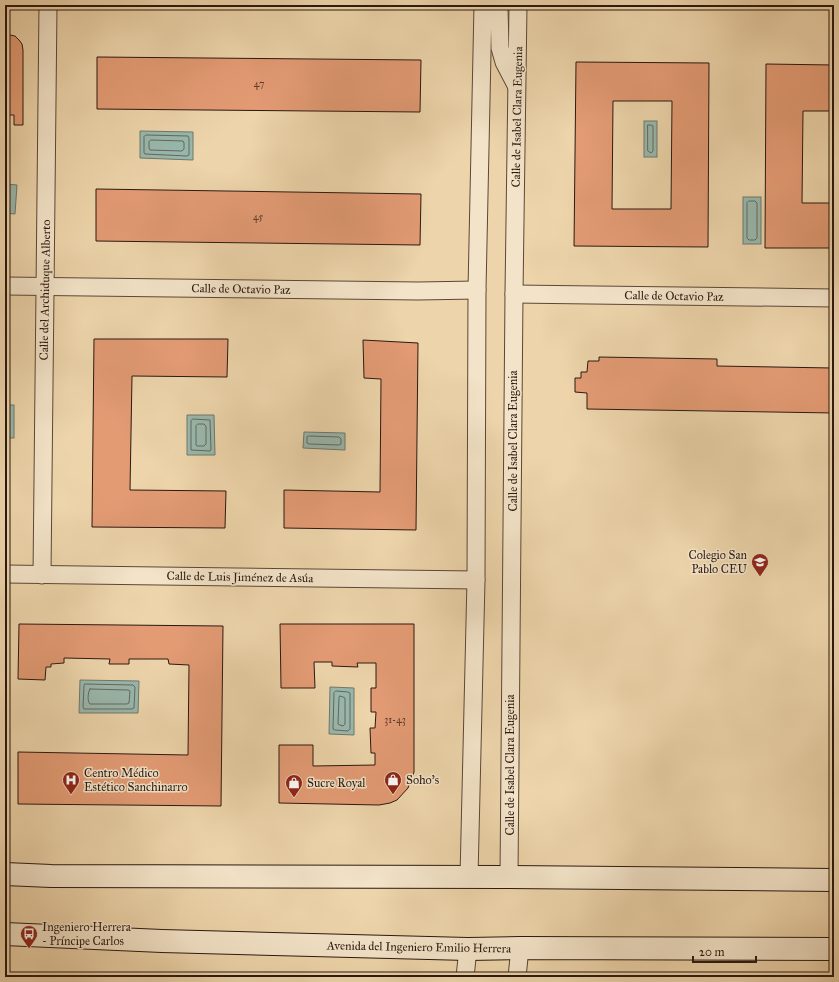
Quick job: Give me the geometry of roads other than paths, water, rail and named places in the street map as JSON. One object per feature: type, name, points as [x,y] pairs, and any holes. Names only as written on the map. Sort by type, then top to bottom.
[{"type":"street","name":"Calle del Archiduque Alberto","points":[[42,575],[48,5]]},
{"type":"street","points":[[469,877],[476,580],[477,290],[484,5]]},
{"type":"street","points":[[497,5],[500,16],[500,48],[504,62],[517,87]]},
{"type":"street","name":"Calle de Isabel Clara Eugenia","points":[[509,877],[518,5]]},
{"type":"street","name":"Calle de Octavio Paz","points":[[5,286],[418,291],[477,290]]},
{"type":"street","name":"Calle de Octavio Paz","points":[[514,294],[834,298]]},
{"type":"street","name":"Calle de Luis Jiménez de Asúa","points":[[5,574],[476,580]]},
{"type":"street","points":[[5,874],[52,876],[509,877],[834,880]]},
{"type":"street","name":"Avenida del Ingeniero Emilio Herrera","points":[[5,934],[162,941],[468,949],[834,949]]},
{"type":"street","points":[[517,977],[520,948]]},
{"type":"street","points":[[465,977],[468,949]]},
{"type":"water","points":[[644,121],[657,121],[657,157],[644,157]]},
{"type":"water","points":[[140,131],[193,132],[193,160],[140,158]]},
{"type":"water","points":[[7,184],[17,185],[15,214],[5,213]]},
{"type":"water","points":[[743,197],[761,197],[761,244],[743,244]]},
{"type":"water","points":[[5,405],[14,405],[14,438],[5,438]]},
{"type":"water","points":[[187,415],[214,415],[215,455],[187,455]]},
{"type":"water","points":[[304,432],[345,433],[345,450],[303,448]]},
{"type":"water","points":[[80,680],[139,681],[138,713],[79,713]]},
{"type":"water","points":[[330,687],[354,688],[354,735],[329,734]]},
{"type":"place","name":"Colegio San Pablo CEU","points":[[760,577]]},
{"type":"place","name":"Centro Médico Estético Sanchinarro","points":[[71,795]]},
{"type":"place","name":"Soho's","points":[[393,795]]},
{"type":"place","name":"Sucre Royal","points":[[294,798]]},
{"type":"place","name":"Ingeniero Herrera - Príncipe Carlos","points":[[29,949]]}]
